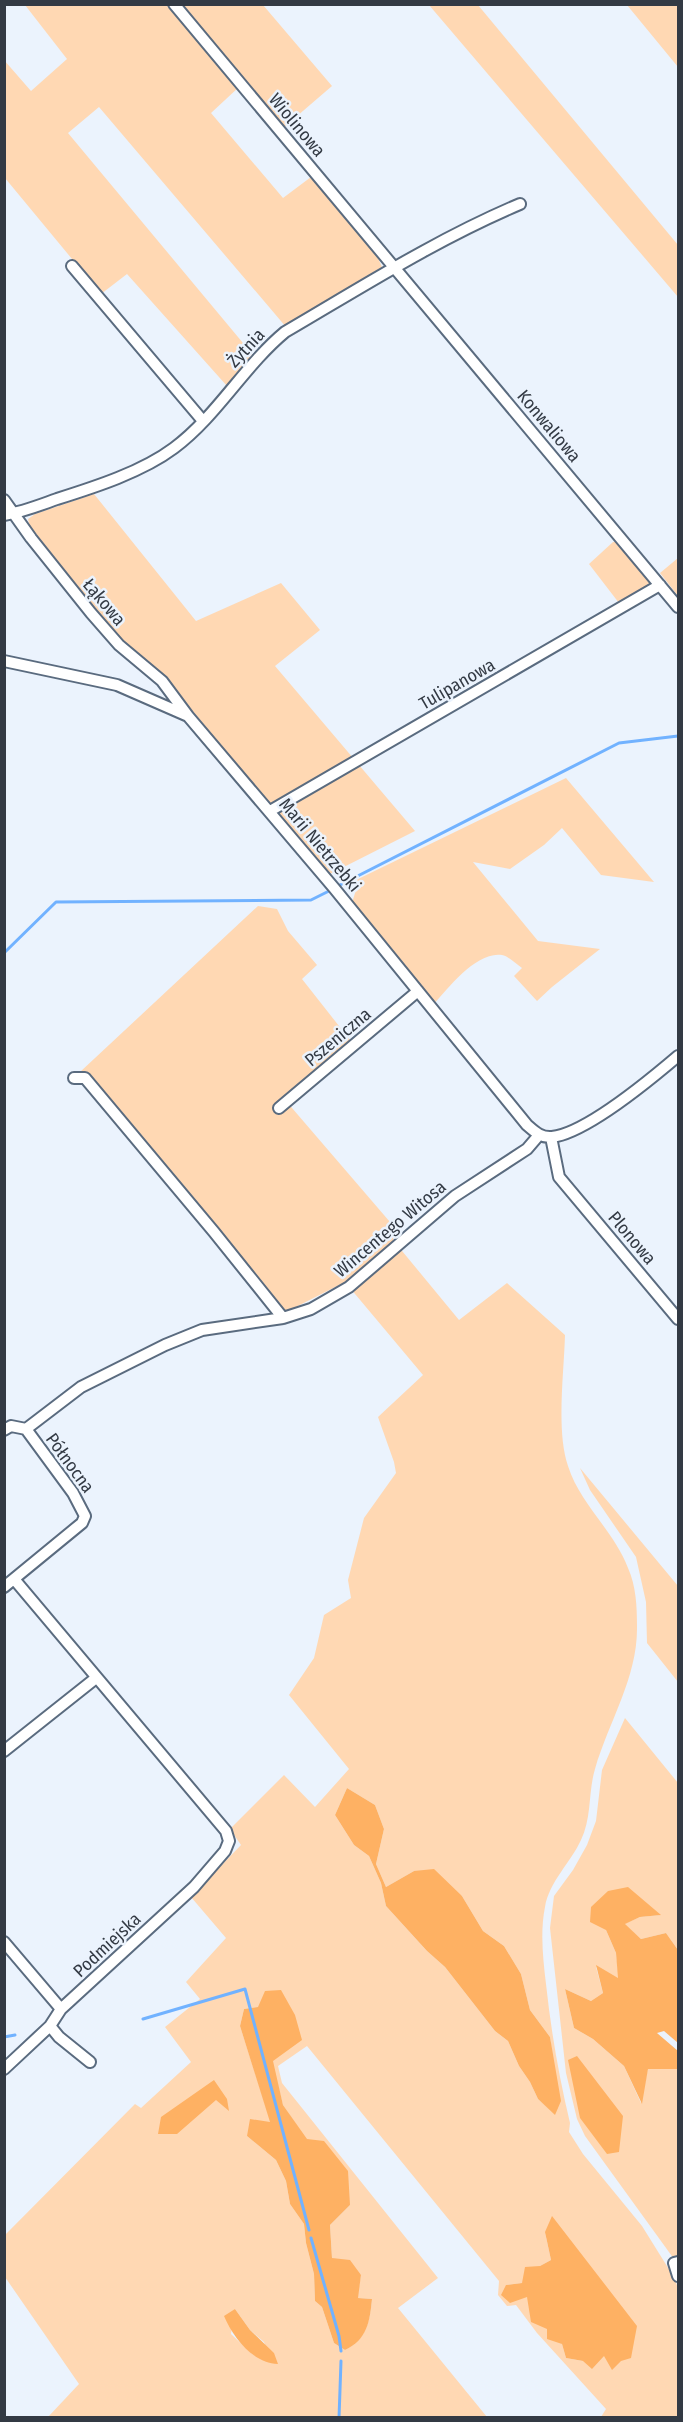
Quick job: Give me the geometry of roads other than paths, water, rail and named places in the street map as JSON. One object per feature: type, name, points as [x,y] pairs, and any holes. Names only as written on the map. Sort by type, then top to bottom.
[{"type":"street","name":"Wiolinowa","points":[[174,4],[393,268]]},
{"type":"street","name":"Żytnia","points":[[10,514],[93,487],[135,470],[174,448],[203,421],[269,345],[285,332],[393,268],[488,217],[520,204]]},
{"type":"street","points":[[72,266],[203,421]]},
{"type":"street","name":"Konwaliowa","points":[[393,268],[678,607]]},
{"type":"street","name":"Łąkowa","points":[[4,500],[10,514],[91,613],[119,645],[162,681],[188,716]]},
{"type":"street","name":"Tulipanowa","points":[[270,811],[660,585]]},
{"type":"street","name":"Marii Nietrzebki","points":[[4,661],[117,685],[188,716],[270,811],[527,1125],[539,1135]]},
{"type":"street","name":"Pszeniczna","points":[[279,1108],[418,991]]},
{"type":"street","points":[[539,1135],[551,1137],[590,1122],[639,1089],[678,1056]]},
{"type":"street","points":[[75,1078],[85,1078],[283,1318]]},
{"type":"street","name":"Wincentego Witosa","points":[[26,1429],[81,1387],[165,1345],[202,1330],[283,1318],[311,1309],[349,1287],[455,1196],[527,1149],[539,1135]]},
{"type":"street","name":"Plonowa","points":[[551,1137],[559,1178],[678,1320]]},
{"type":"street","points":[[7,1425],[26,1429]]},
{"type":"street","name":"Północna","points":[[14,1579],[84,1520],[73,1493],[26,1429]]},
{"type":"street","points":[[4,1587],[14,1579],[96,1678],[4,1751]]},
{"type":"street","name":"Podmiejska","points":[[4,2069],[50,2026],[61,2009],[194,1887],[225,1851],[229,1841],[226,1831],[96,1678]]},
{"type":"street","points":[[4,1942],[61,2009]]},
{"type":"street","points":[[50,2026],[59,2037],[90,2061]]},
{"type":"street","points":[[676,2262],[678,2277]]},
{"type":"waterway","points":[[340,885],[619,743],[678,736]]},
{"type":"waterway","points":[[4,953],[56,902],[311,900],[329,891]]},
{"type":"waterway","points":[[143,2019],[245,1989],[309,2230]]},
{"type":"waterway","points":[[4,2037],[15,2035]]},
{"type":"waterway","points":[[311,2238],[339,2336],[341,2351]]},
{"type":"waterway","points":[[339,2418],[341,2361]]}]
